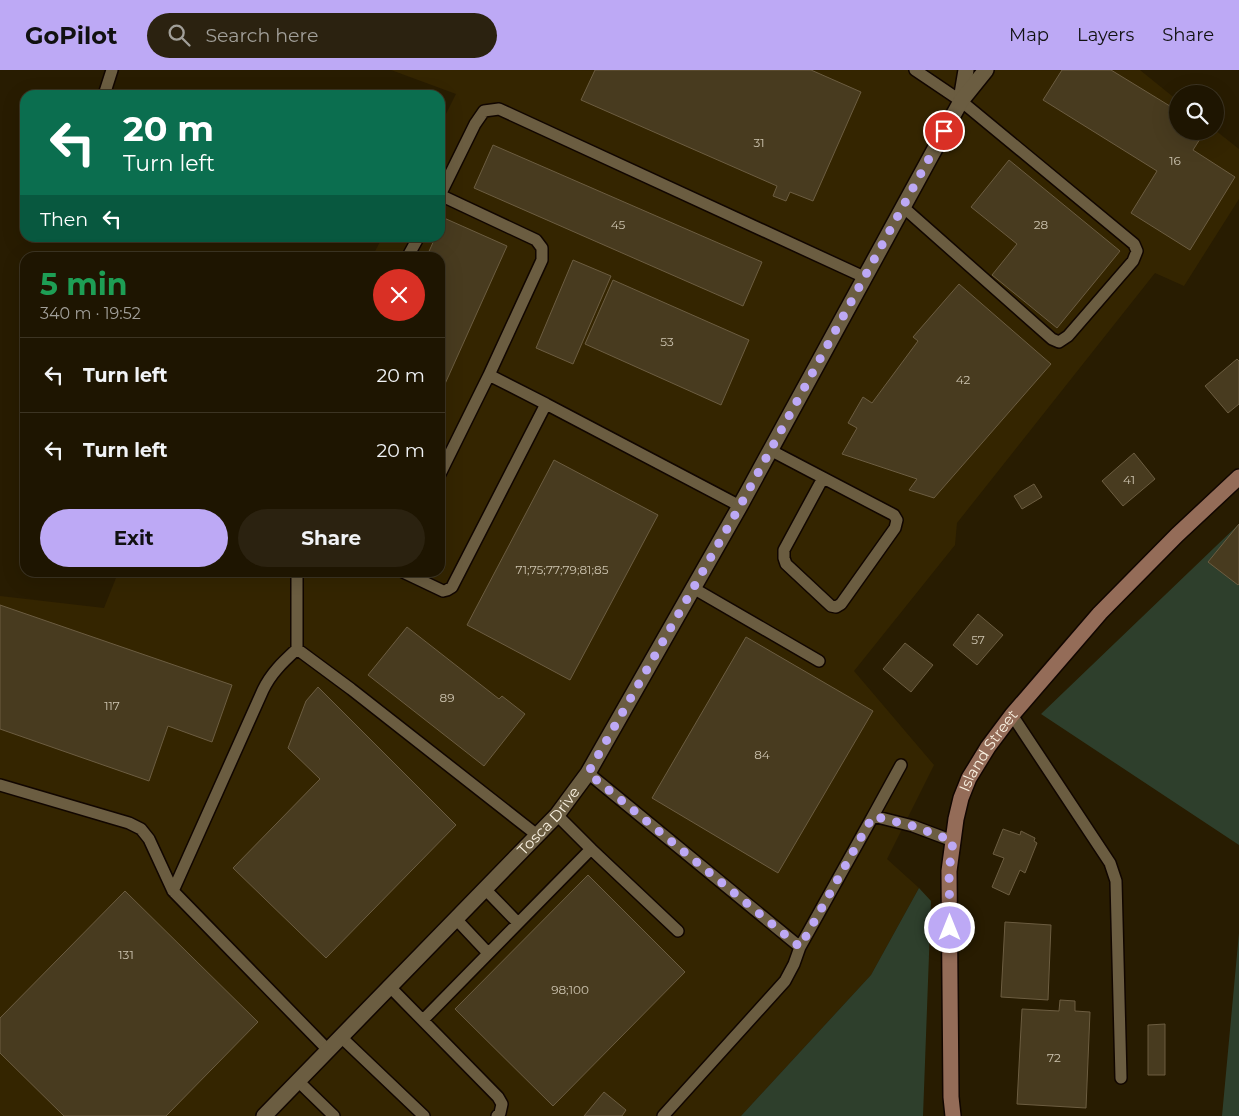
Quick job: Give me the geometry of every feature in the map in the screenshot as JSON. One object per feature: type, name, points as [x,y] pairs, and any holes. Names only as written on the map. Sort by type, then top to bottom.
[{"type":"street","name":"Tosca Drive","points":[[961,101],[966,70]]},
{"type":"street","name":"Tosca Drive","points":[[264,1116],[557,815],[588,773],[740,506],[961,101],[986,70]]},
{"type":"street","name":"Island Street","points":[[953,1116],[951,1097],[949,881],[959,805],[969,778],[988,747],[1012,715],[1100,613],[1177,535],[1239,477]]},
{"type":"lane","points":[[106,90],[112,70]]},
{"type":"lane","points":[[903,207],[1052,339],[1059,342],[1068,336],[1133,261],[1137,251],[1134,244],[961,101],[915,70]]},
{"type":"lane","points":[[445,185],[474,124],[484,111],[499,109],[864,277]]},
{"type":"lane","points":[[445,197],[536,240],[542,248],[542,260],[489,375],[445,464]]},
{"type":"lane","points":[[489,375],[740,506]]},
{"type":"lane","points":[[414,577],[443,591],[452,587],[546,404]]},
{"type":"lane","points":[[770,450],[894,515],[897,520],[895,528],[841,604],[836,607],[830,606],[786,564],[784,558],[784,550],[823,478]]},
{"type":"lane","points":[[173,891],[270,677],[297,649],[298,577]]},
{"type":"lane","points":[[693,588],[819,661]]},
{"type":"lane","points":[[297,649],[537,835]]},
{"type":"lane","points":[[1012,715],[1110,863],[1116,881],[1121,1078]]},
{"type":"lane","points":[[663,1116],[785,981],[800,947],[901,765]]},
{"type":"lane","points":[[588,773],[800,947]]},
{"type":"lane","points":[[0,785],[129,822],[141,829],[149,839],[173,891],[328,1050]]},
{"type":"lane","points":[[557,815],[678,931]]},
{"type":"lane","points":[[873,816],[913,826],[953,841]]},
{"type":"lane","points":[[423,1020],[592,849]]},
{"type":"lane","points":[[485,889],[518,923]]},
{"type":"lane","points":[[456,920],[488,953]]},
{"type":"lane","points":[[390,987],[498,1097],[502,1104],[500,1113],[497,1116]]},
{"type":"lane","points":[[341,1037],[424,1116]]},
{"type":"lane","points":[[298,1081],[334,1116]]},
{"type":"shaded area","points":[[391,70],[1140,70],[1169,94],[1169,140],[1224,140],[1224,137],[1239,149],[1239,199],[1184,286],[1155,273],[957,523],[955,545],[854,671],[934,765],[887,859],[919,888],[871,975],[741,1116],[0,1116],[0,596],[104,608],[116,577],[445,577],[445,252],[375,252],[380,242],[445,242],[445,116],[456,94]]},
{"type":"green space","points":[[1239,524],[1239,845],[1041,714]]},
{"type":"green space","points":[[919,888],[931,901],[923,1116],[741,1116],[871,975]]},
{"type":"green space","points":[[1239,933],[1239,1116],[1222,1116]]},
{"type":"building","points":[[595,70],[811,70],[861,92],[813,201],[790,192],[786,201],[773,196],[777,186],[581,100]]},
{"type":"building","points":[[1062,70],[1111,70],[1169,105],[1169,140],[1199,140],[1193,150],[1235,177],[1190,250],[1131,213],[1157,171],[1043,100]]},
{"type":"building","points":[[493,145],[762,262],[743,306],[474,188]]},
{"type":"building","points":[[1009,160],[1120,251],[1057,328],[992,275],[1017,244],[971,207]]},
{"type":"building","points":[[445,218],[507,246],[445,384],[445,252],[429,252],[433,242],[445,242]]},
{"type":"building","points":[[573,260],[611,276],[573,364],[536,348]]},
{"type":"building","points":[[613,280],[749,340],[721,405],[585,344]]},
{"type":"building","points":[[959,284],[1051,364],[934,498],[909,490],[917,479],[842,454],[857,428],[848,423],[863,397],[872,403],[918,341],[913,337]]},
{"type":"building","points":[[1237,359],[1239,361],[1239,404],[1228,413],[1205,386]]},
{"type":"building","points":[[1134,453],[1155,479],[1123,506],[1102,481]]},
{"type":"building","points":[[554,460],[658,515],[570,680],[467,625]]},
{"type":"building","points":[[1034,484],[1042,497],[1022,509],[1014,496]]},
{"type":"building","points":[[1239,524],[1239,584],[1238,585],[1208,562]]},
{"type":"building","points":[[0,605],[232,685],[212,742],[168,726],[149,781],[0,729]]},
{"type":"building","points":[[978,614],[1003,635],[977,665],[953,645]]},
{"type":"building","points":[[407,627],[499,699],[502,696],[525,714],[484,766],[368,675]]},
{"type":"building","points":[[746,637],[873,711],[778,873],[652,798]]},
{"type":"building","points":[[905,643],[933,665],[911,692],[883,669]]},
{"type":"building","points":[[318,687],[456,825],[326,958],[233,868],[320,779],[288,748],[306,701]]},
{"type":"building","points":[[1003,829],[1020,835],[1021,831],[1035,838],[1034,841],[1037,843],[1025,873],[1020,870],[1009,895],[992,887],[1004,858],[993,854]]},
{"type":"building","points":[[588,875],[685,972],[553,1106],[455,1009]]},
{"type":"building","points":[[125,891],[258,1022],[166,1116],[64,1116],[0,1053],[0,1018]]},
{"type":"building","points":[[1005,922],[1051,925],[1048,1000],[1001,997]]},
{"type":"building","points":[[1060,1000],[1075,1001],[1075,1011],[1090,1012],[1086,1108],[1017,1104],[1022,1009],[1059,1011]]},
{"type":"building","points":[[1165,1024],[1165,1075],[1148,1075],[1148,1025]]},
{"type":"building","points":[[604,1092],[626,1110],[622,1116],[584,1116]]},
{"type":"route","points":[[944,131],[740,506],[588,773],[800,947],[873,816],[913,826],[953,841],[949,871],[950,928]]}]
